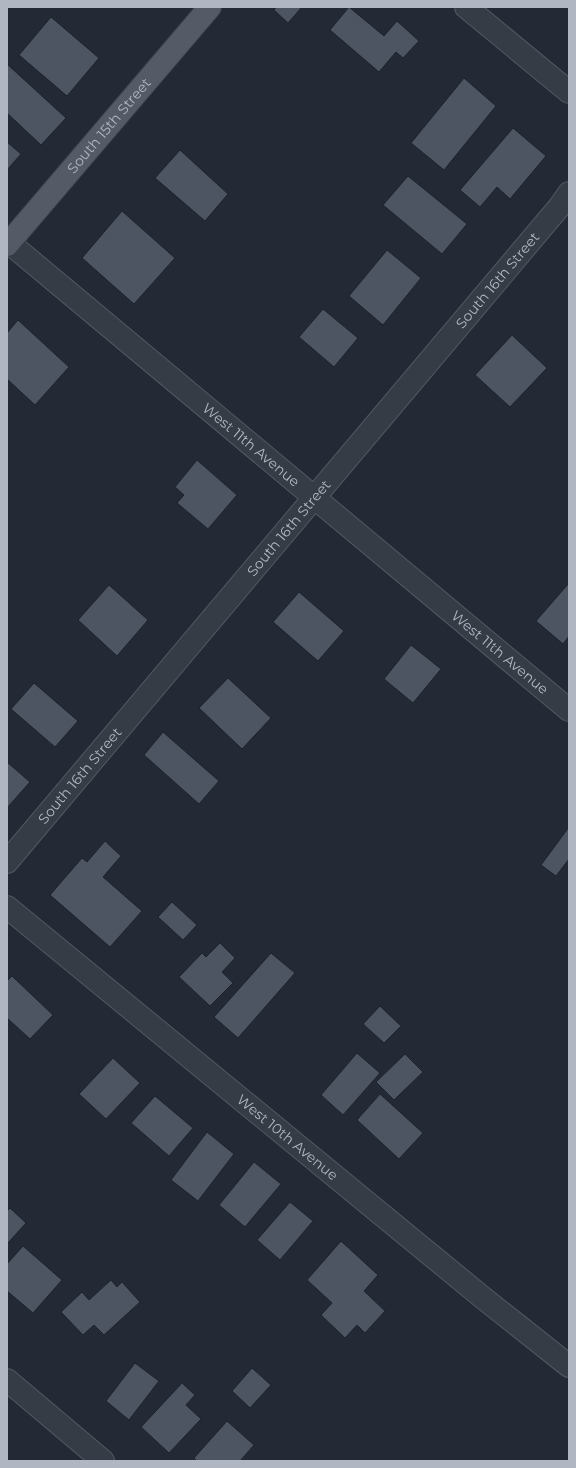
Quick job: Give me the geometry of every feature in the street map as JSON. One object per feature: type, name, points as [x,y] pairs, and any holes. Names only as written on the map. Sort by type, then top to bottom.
[{"type":"main road","name":"South 15th Street","points":[[8,243],[210,7]]},
{"type":"street","points":[[466,7],[569,92]]},
{"type":"street","name":"South 16th Street","points":[[7,862],[555,212],[569,193]]},
{"type":"street","name":"West 11th Avenue","points":[[8,243],[569,710]]},
{"type":"street","name":"West 10th Avenue","points":[[7,907],[482,1297],[569,1366]]},
{"type":"street","points":[[7,1380],[103,1461]]},
{"type":"building","points":[[276,7],[302,7],[288,23],[274,10]]},
{"type":"building","points":[[349,7],[384,36],[397,21],[419,41],[403,58],[396,52],[379,72],[330,30]]},
{"type":"building","points":[[51,17],[99,58],[67,96],[19,55]]},
{"type":"building","points":[[7,64],[66,118],[41,145],[7,113]]},
{"type":"building","points":[[464,78],[496,106],[444,170],[411,143]]},
{"type":"building","points":[[513,128],[546,156],[510,199],[497,187],[480,207],[460,190]]},
{"type":"building","points":[[7,142],[21,154],[7,170]]},
{"type":"building","points":[[180,150],[228,194],[205,221],[155,178]]},
{"type":"building","points":[[408,176],[467,224],[442,254],[383,205]]},
{"type":"building","points":[[122,211],[175,258],[134,304],[82,258]]},
{"type":"building","points":[[387,250],[421,278],[383,325],[349,296]]},
{"type":"building","points":[[323,309],[358,338],[334,367],[299,337]]},
{"type":"building","points":[[18,320],[69,367],[35,405],[7,379],[7,333]]},
{"type":"building","points":[[512,335],[547,368],[510,407],[475,375]]},
{"type":"building","points":[[197,460],[237,495],[208,529],[177,503],[184,495],[175,487]]},
{"type":"building","points":[[569,583],[569,636],[563,644],[536,621]]},
{"type":"building","points":[[109,585],[148,620],[117,656],[78,620]]},
{"type":"building","points":[[299,592],[344,631],[318,661],[273,622]]},
{"type":"building","points":[[411,645],[441,669],[413,703],[384,679]]},
{"type":"building","points":[[228,678],[271,718],[242,749],[199,708]]},
{"type":"building","points":[[34,683],[78,721],[55,747],[11,709]]},
{"type":"building","points":[[163,732],[219,781],[199,804],[144,755]]},
{"type":"building","points":[[7,762],[30,782],[7,808]]},
{"type":"building","points":[[569,827],[569,859],[556,876],[541,865]]},
{"type":"building","points":[[105,841],[121,856],[103,877],[142,911],[110,947],[50,895],[82,858],[87,862]]},
{"type":"building","points":[[172,902],[197,925],[183,940],[158,917]]},
{"type":"building","points":[[220,943],[235,958],[222,972],[233,983],[210,1006],[179,977],[202,953],[206,957]]},
{"type":"building","points":[[271,953],[295,973],[238,1038],[214,1017]]},
{"type":"building","points":[[12,976],[53,1015],[30,1039],[7,1018],[7,981]]},
{"type":"building","points":[[380,1006],[401,1026],[384,1043],[363,1024]]},
{"type":"building","points":[[357,1053],[380,1073],[343,1115],[321,1095]]},
{"type":"building","points":[[405,1054],[423,1072],[394,1100],[376,1082]]},
{"type":"building","points":[[113,1058],[140,1083],[106,1119],[79,1094]]},
{"type":"building","points":[[380,1094],[423,1133],[399,1159],[357,1120]]},
{"type":"building","points":[[155,1096],[193,1128],[169,1156],[131,1123]]},
{"type":"building","points":[[207,1132],[234,1154],[198,1201],[171,1180]]},
{"type":"building","points":[[254,1162],[281,1184],[245,1227],[219,1205]]},
{"type":"building","points":[[290,1202],[313,1221],[280,1260],[257,1240]]},
{"type":"building","points":[[10,1208],[26,1223],[7,1244],[7,1211]]},
{"type":"building","points":[[341,1241],[378,1275],[364,1291],[385,1311],[365,1333],[357,1325],[345,1338],[321,1315],[332,1303],[307,1280]]},
{"type":"building","points":[[23,1246],[62,1280],[33,1313],[7,1291],[7,1264]]},
{"type":"building","points":[[111,1280],[117,1287],[122,1282],[140,1302],[104,1335],[94,1325],[83,1335],[61,1312],[82,1292],[89,1300]]},
{"type":"building","points":[[135,1363],[159,1381],[129,1420],[106,1401]]},
{"type":"building","points":[[252,1368],[271,1385],[250,1408],[232,1391]]},
{"type":"building","points":[[182,1383],[195,1395],[186,1405],[201,1419],[169,1453],[141,1427]]},
{"type":"building","points":[[227,1421],[254,1445],[240,1461],[197,1461],[194,1458]]}]
